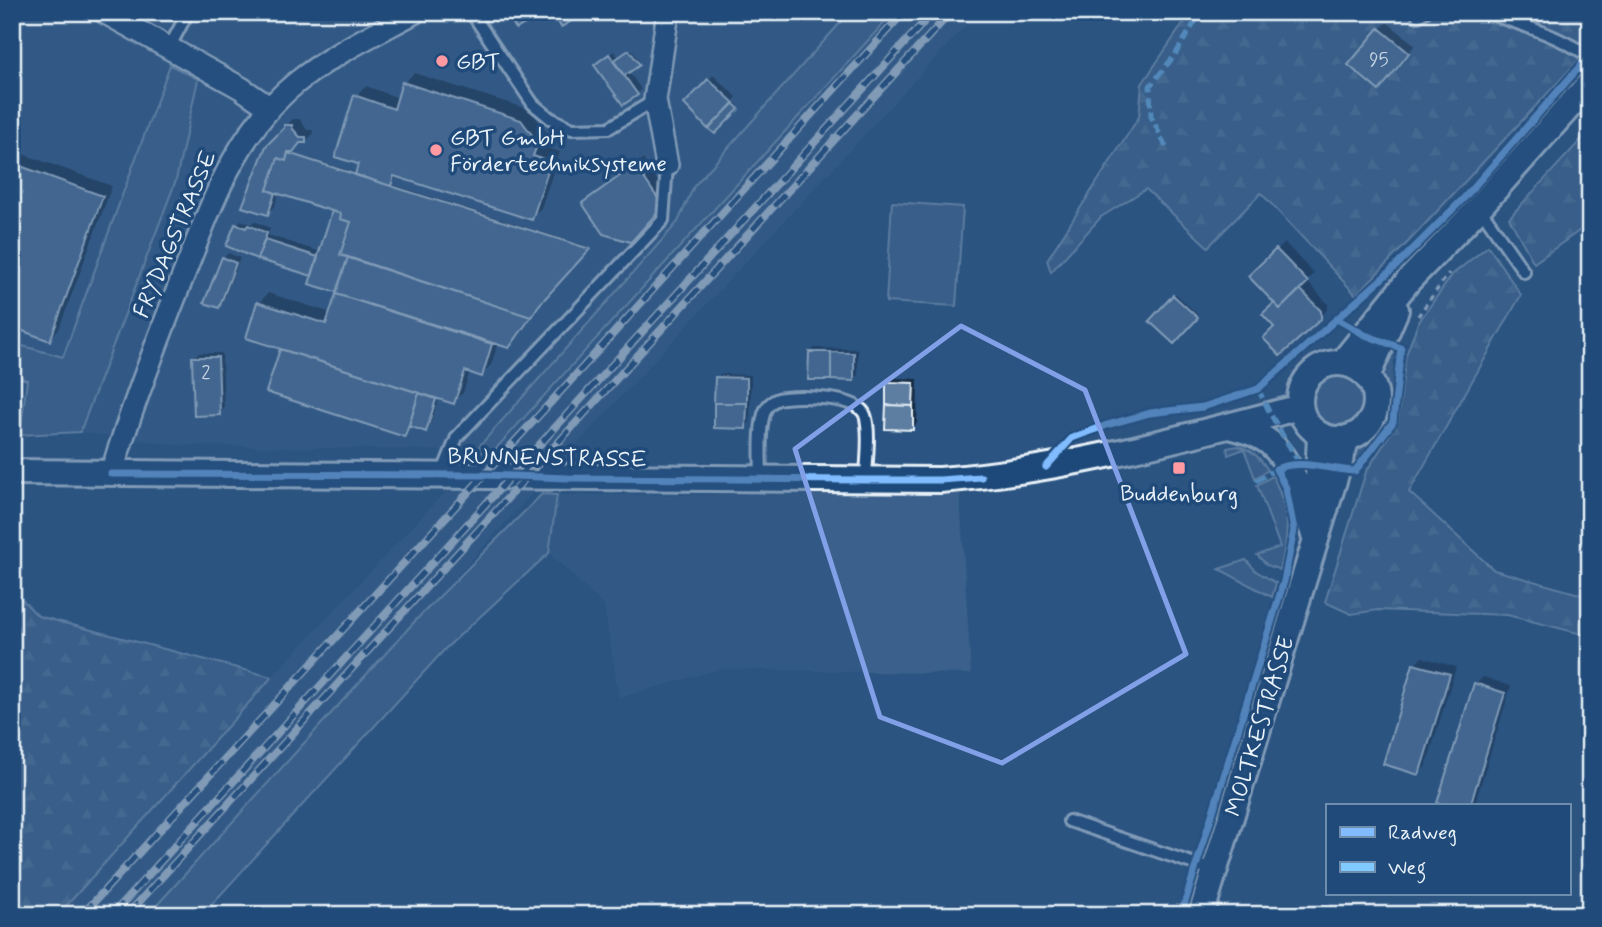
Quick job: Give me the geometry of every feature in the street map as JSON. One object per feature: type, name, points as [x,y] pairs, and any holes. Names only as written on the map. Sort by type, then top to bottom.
[{"type":"street","points":[[104,12],[241,88],[270,108]]},
{"type":"street","name":"FRYDAGSTRASSE","points":[[111,474],[137,393],[222,178],[245,140],[270,108],[296,83],[338,55],[415,12]]},
{"type":"street","points":[[667,165],[655,100],[668,12]]},
{"type":"street","points":[[1342,363],[1409,280],[1479,207],[1590,83]]},
{"type":"street","points":[[1367,377],[1409,280]]},
{"type":"street","points":[[1342,363],[1356,368],[1367,377],[1374,388],[1376,401],[1367,425],[1347,438],[1329,438],[1310,428],[1300,407],[1300,393],[1315,370],[1328,364],[1342,363]]},
{"type":"street","name":"BRUNNENSTRASSE","points":[[12,472],[940,480],[1023,471],[1228,426],[1300,407]]},
{"type":"street","points":[[1228,426],[1252,432],[1280,454],[1291,473],[1315,537]]},
{"type":"street","name":"MOLTKESTRASSE","points":[[1315,537],[1320,435]]},
{"type":"street","name":"MOLTKESTRASSE","points":[[1201,915],[1347,438]]},
{"type":"lane","points":[[169,48],[188,12]]},
{"type":"lane","points":[[471,12],[533,104],[550,118],[572,128],[609,128],[655,100]]},
{"type":"lane","points":[[1483,12],[1541,32],[1577,48],[1590,57]]},
{"type":"lane","points":[[442,474],[457,437],[663,220],[667,165]]},
{"type":"lane","points":[[1479,207],[1524,272]]},
{"type":"lane","points":[[761,480],[763,421],[766,409],[781,398],[845,400],[857,404],[864,414],[866,428],[866,480]]},
{"type":"lane","points":[[1069,821],[1215,871]]},
{"type":"highlighted area","points":[[961,326],[1085,390],[1186,654],[1002,763],[880,717],[795,449]]},
{"type":"shaded area","points":[[12,12],[850,12],[694,186],[678,222],[475,451],[174,445],[80,432],[176,180],[197,79],[170,65],[63,358],[12,343]]},
{"type":"shaded area","points":[[894,12],[978,12],[566,456],[148,915],[57,915],[272,677],[439,498],[491,454]]},
{"type":"shaded area","points":[[960,494],[971,674],[720,669],[619,698],[604,606],[549,553],[557,495]]},
{"type":"green space","points":[[850,12],[894,12],[491,454],[475,451],[678,222],[694,186]]},
{"type":"green space","points":[[1191,12],[1590,12],[1590,48],[1356,295],[1261,193],[1208,247],[1146,189],[1101,217],[1051,272],[1047,260],[1139,117],[1142,84]]},
{"type":"green space","points":[[170,65],[198,79],[176,180],[80,432],[20,435],[27,380],[12,375],[12,343],[63,357]]},
{"type":"green space","points":[[1590,130],[1590,223],[1534,263],[1509,218]]},
{"type":"green space","points":[[892,202],[963,207],[956,306],[886,302]]},
{"type":"green space","points":[[1488,246],[1521,295],[1409,492],[1494,570],[1590,597],[1590,636],[1507,615],[1378,610],[1351,614],[1325,602],[1366,472],[1398,422],[1406,355],[1418,323],[1453,274]]},
{"type":"green space","points":[[1384,351],[1396,354],[1389,417],[1386,426],[1356,465],[1346,467],[1354,448],[1371,436],[1384,418],[1388,398],[1380,368]]},
{"type":"green space","points":[[1343,373],[1353,377],[1361,385],[1365,400],[1361,415],[1353,423],[1333,427],[1323,423],[1315,415],[1311,395],[1315,385],[1323,377]]},
{"type":"green space","points":[[1238,446],[1248,450],[1255,455],[1268,470],[1255,478],[1244,449],[1228,455],[1227,448]]},
{"type":"green space","points":[[1273,476],[1283,501],[1287,522],[1286,544],[1280,570],[1267,565],[1257,555],[1280,547],[1257,485]]},
{"type":"green space","points":[[542,494],[557,495],[549,553],[445,649],[202,915],[148,915],[416,620]]},
{"type":"green space","points":[[1246,560],[1256,571],[1276,583],[1272,597],[1219,569]]},
{"type":"green space","points":[[12,589],[38,616],[272,677],[58,915],[12,915]]},
{"type":"building","points":[[507,12],[545,12],[516,29]]},
{"type":"building","points":[[553,12],[580,12],[582,15],[561,27]]},
{"type":"building","points":[[1379,28],[1409,53],[1379,91],[1348,65]]},
{"type":"building","points":[[629,50],[640,65],[624,76],[613,61]]},
{"type":"building","points":[[609,54],[638,95],[623,105],[594,65]]},
{"type":"building","points":[[708,79],[734,103],[708,129],[684,104]]},
{"type":"building","name":"GBT GmbH Fördertechniksysteme","points":[[402,82],[521,120],[538,143],[533,156],[551,162],[532,220],[394,176],[391,186],[355,175],[358,164],[335,157],[354,95],[394,109]]},
{"type":"building","points":[[733,103],[739,109],[715,134],[709,129]]},
{"type":"building","points":[[284,125],[292,125],[300,137],[306,137],[306,143],[300,143],[293,152],[288,152],[286,161],[278,158],[267,190],[275,193],[268,215],[242,207],[266,146]]},
{"type":"building","points":[[288,153],[590,249],[531,317],[340,255],[351,222],[340,219],[341,214],[267,190],[278,158],[286,161]]},
{"type":"building","points":[[12,163],[103,196],[50,341],[12,327]]},
{"type":"building","points":[[635,165],[663,206],[631,242],[603,234],[582,203]]},
{"type":"building","points":[[332,211],[341,214],[340,219],[351,222],[340,255],[348,257],[336,292],[309,284]]},
{"type":"building","points":[[235,224],[246,228],[248,225],[267,233],[257,259],[226,246]]},
{"type":"building","points":[[265,240],[318,257],[312,276],[257,259]]},
{"type":"building","points":[[1276,249],[1308,282],[1280,309],[1248,276]]},
{"type":"building","points":[[222,257],[236,263],[219,308],[204,303]]},
{"type":"building","points":[[348,257],[531,317],[509,348],[336,294]]},
{"type":"building","points":[[1300,289],[1321,311],[1321,319],[1280,356],[1263,338],[1274,327],[1262,314],[1274,303],[1280,309]]},
{"type":"building","points":[[336,294],[492,344],[482,377],[465,371],[454,404],[246,338],[257,302],[326,324]]},
{"type":"building","points":[[1173,295],[1198,318],[1174,344],[1149,321]]},
{"type":"building","points":[[280,349],[419,393],[405,437],[266,392]]},
{"type":"building","points":[[809,352],[831,352],[831,380],[808,380]]},
{"type":"building","points":[[831,352],[854,353],[854,381],[831,380]]},
{"type":"building","points":[[192,357],[218,357],[220,415],[194,416]]},
{"type":"building","points":[[715,377],[747,378],[747,403],[714,403]]},
{"type":"building","points":[[886,382],[914,383],[913,406],[886,405]]},
{"type":"building","points":[[419,393],[436,399],[426,432],[409,426]]},
{"type":"building","points":[[714,403],[747,403],[746,429],[714,428]]},
{"type":"building","points":[[886,405],[913,406],[913,430],[885,429]]},
{"type":"building","points":[[1413,664],[1450,674],[1419,775],[1383,764]]},
{"type":"building","points":[[1474,683],[1505,693],[1471,804],[1437,803]]},
{"type":"railway","points":[[82,915],[904,12]]},
{"type":"railway","points":[[112,915],[933,12]]},
{"type":"railway","points":[[127,915],[951,12]]},
{"type":"marked path","points":[[1166,147],[1151,116],[1150,86],[1175,55],[1201,12]]},
{"type":"marked path","points":[[1258,389],[1299,463]]},
{"type":"marked path","points":[[1256,481],[1276,469]]},
{"type":"cycle path","points":[[1046,467],[1072,438],[1107,425],[1150,413],[1203,407],[1258,389],[1395,267],[1463,199],[1590,55]]},
{"type":"cycle path","points":[[1181,915],[1284,581],[1294,530],[1286,488],[1276,469],[1305,465],[1355,471],[1393,422],[1401,348],[1365,335],[1337,319]]},
{"type":"cycle path","points":[[111,474],[866,480],[981,477]]},
{"type":"place","name":"GBT","points":[[442,61]]},
{"type":"place","name":"GBT GmbH Fördertechniksysteme","points":[[436,150]]},
{"type":"place","name":"Buddenburg","points":[[1179,468]]}]
